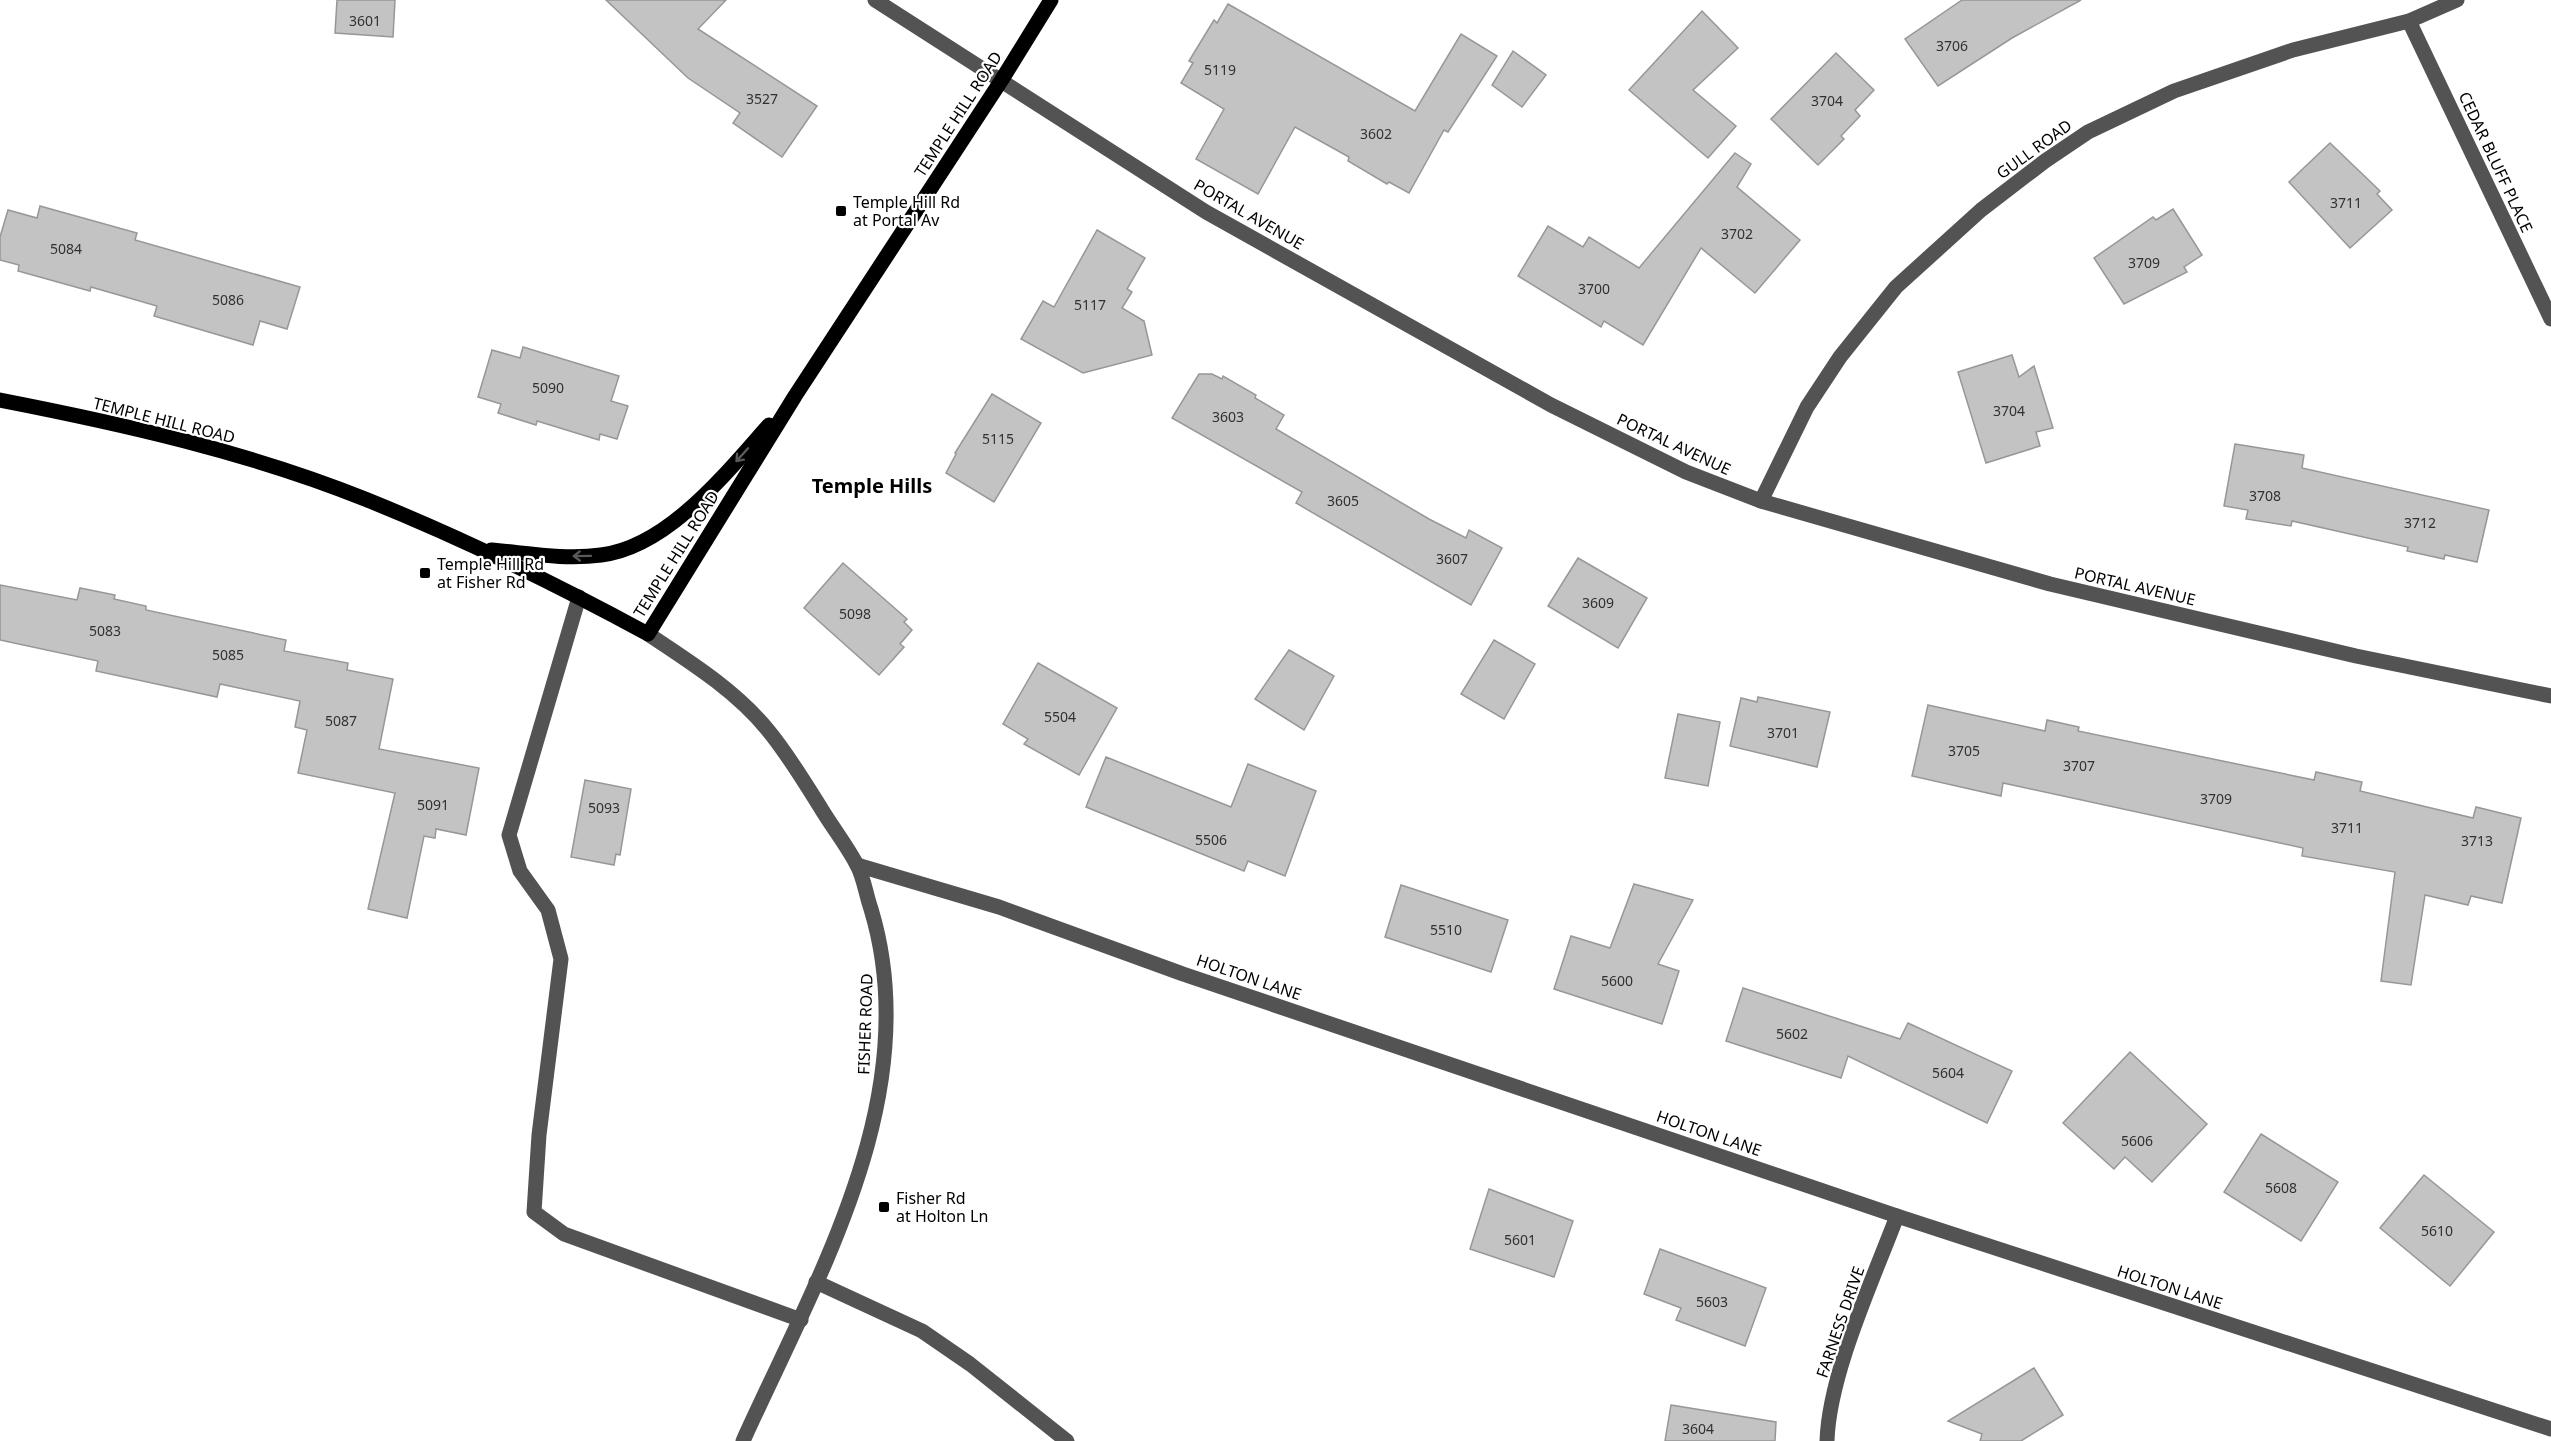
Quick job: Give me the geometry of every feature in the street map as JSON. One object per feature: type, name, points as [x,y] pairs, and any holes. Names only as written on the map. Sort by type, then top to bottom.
[{"type":"main road","name":"TEMPLE HILL ROAD","points":[[0,400],[206,446],[363,498],[481,549],[648,634],[795,396],[1001,81],[1051,0]]},
{"type":"main road","points":[[481,549],[563,556],[602,555],[624,550],[654,534],[705,496],[795,396]]},
{"type":"street","name":"PORTAL AVENUE","points":[[875,0],[1206,212],[1551,405],[1686,472],[1761,501],[2050,584],[2356,656],[2551,696]]},
{"type":"street","name":"GULL ROAD","points":[[1761,501],[1808,407],[1840,357],[1896,286],[1981,210],[2045,161],[2088,132],[2174,91],[2294,50],[2409,21],[2457,0]]},
{"type":"street","name":"CEDAR BLUFF PLACE","points":[[2409,21],[2551,319]]},
{"type":"street","points":[[579,597],[509,835],[520,871],[548,910],[561,959],[538,1136],[534,1212],[564,1234],[801,1320]]},
{"type":"street","name":"FISHER ROAD","points":[[648,634],[712,677],[767,729],[857,866],[881,943],[887,986],[883,1075],[867,1154],[801,1320],[743,1441]]},
{"type":"street","name":"HOLTON LANE","points":[[857,866],[999,907],[1183,974],[1897,1216],[2551,1429]]},
{"type":"street","name":"FARNESS DRIVE","points":[[1827,1441],[1827,1419],[1846,1354],[1897,1216]]},
{"type":"street","points":[[816,1282],[922,1331],[970,1364],[1067,1441]]},
{"type":"building","points":[[337,0],[395,0],[393,37],[335,33]]},
{"type":"building","points":[[606,0],[726,0],[698,29],[817,106],[782,157],[733,123],[740,113],[688,78]]},
{"type":"building","points":[[1962,0],[2081,0],[2012,38],[1938,86],[1905,39]]},
{"type":"building","points":[[1228,4],[1415,111],[1461,34],[1497,56],[1448,132],[1444,130],[1409,193],[1389,182],[1387,184],[1348,161],[1349,157],[1295,127],[1258,194],[1196,159],[1224,109],[1181,83],[1193,63],[1189,61],[1214,20],[1217,23]]},
{"type":"building","points":[[1702,11],[1738,48],[1693,90],[1736,126],[1708,158],[1629,90]]},
{"type":"building","points":[[1513,51],[1546,75],[1522,107],[1492,85]]},
{"type":"building","points":[[1836,53],[1874,90],[1855,110],[1860,116],[1841,136],[1844,139],[1818,165],[1771,119]]},
{"type":"building","points":[[2330,143],[2380,191],[2377,194],[2392,210],[2350,248],[2289,182]]},
{"type":"building","points":[[1735,153],[1751,164],[1737,187],[1800,240],[1755,293],[1701,248],[1643,345],[1604,321],[1601,327],[1518,276],[1548,226],[1583,247],[1589,237],[1639,268]]},
{"type":"building","points":[[40,206],[137,233],[135,240],[300,287],[287,329],[260,321],[253,345],[154,316],[157,306],[91,287],[90,291],[18,271],[19,265],[0,260],[0,237],[8,210],[37,218]]},
{"type":"building","points":[[2173,209],[2202,255],[2184,267],[2187,272],[2124,304],[2094,258],[2153,217],[2156,220]]},
{"type":"building","points":[[1097,230],[1145,258],[1127,289],[1132,292],[1122,308],[1144,321],[1152,355],[1083,373],[1021,339],[1043,301],[1054,307]]},
{"type":"building","points":[[523,347],[619,376],[611,401],[628,406],[617,439],[600,434],[599,440],[537,421],[536,425],[498,413],[501,404],[478,397],[492,350],[520,358]]},
{"type":"building","points":[[2012,355],[2019,377],[2034,366],[2053,428],[2036,432],[2040,446],[1986,463],[1958,372]]},
{"type":"building","points":[[1199,374],[1212,374],[1222,379],[1223,376],[1256,395],[1255,398],[1284,415],[1276,429],[1429,519],[1466,538],[1469,530],[1502,548],[1471,605],[1296,503],[1302,492],[1172,418]]},
{"type":"building","points":[[992,394],[1041,423],[994,502],[946,473],[955,453]]},
{"type":"building","points":[[2235,444],[2304,455],[2302,468],[2489,510],[2477,562],[2445,555],[2444,559],[2407,551],[2408,547],[2292,521],[2291,526],[2246,519],[2248,510],[2224,506]]},
{"type":"building","points":[[1578,558],[1647,598],[1618,648],[1548,606]]},
{"type":"building","points":[[843,563],[907,619],[904,622],[912,630],[900,644],[904,647],[879,675],[804,608]]},
{"type":"building","points":[[0,585],[77,600],[80,588],[115,595],[114,599],[146,606],[146,610],[286,640],[284,651],[348,663],[347,670],[393,679],[379,749],[479,768],[466,835],[436,829],[435,838],[424,836],[407,918],[368,909],[395,793],[298,773],[307,730],[295,727],[300,701],[220,684],[217,697],[96,671],[98,661],[0,640]]},
{"type":"building","points":[[1494,640],[1535,664],[1504,719],[1461,694]]},
{"type":"building","points":[[1289,650],[1334,676],[1304,730],[1255,699]]},
{"type":"building","points":[[1038,663],[1117,708],[1079,775],[1024,744],[1028,739],[1003,724]]},
{"type":"building","points":[[1758,697],[1830,712],[1817,767],[1730,746],[1741,698],[1757,702]]},
{"type":"building","points":[[1928,705],[2045,731],[2047,720],[2079,727],[2078,731],[2314,780],[2316,772],[2362,782],[2360,791],[2473,818],[2476,807],[2521,818],[2502,903],[2471,896],[2468,905],[2425,895],[2411,985],[2381,981],[2395,872],[2302,856],[2303,848],[2003,783],[2001,796],[1912,776]]},
{"type":"building","points":[[1678,714],[1720,722],[1708,786],[1665,778]]},
{"type":"building","points":[[1106,757],[1231,807],[1248,764],[1316,791],[1285,876],[1248,861],[1244,871],[1086,807]]},
{"type":"building","points":[[585,780],[631,789],[620,855],[616,854],[614,865],[571,857]]},
{"type":"building","points":[[1634,884],[1693,900],[1658,964],[1679,971],[1662,1024],[1554,989],[1571,936],[1610,948]]},
{"type":"building","points":[[1401,885],[1508,920],[1491,972],[1385,937]]},
{"type":"building","points":[[1743,988],[1900,1039],[1908,1023],[2012,1071],[1987,1123],[1848,1056],[1841,1078],[1726,1041]]},
{"type":"building","points":[[2130,1052],[2207,1124],[2152,1182],[2125,1157],[2114,1169],[2063,1123]]},
{"type":"building","points":[[2261,1134],[2338,1182],[2301,1241],[2224,1192]]},
{"type":"building","points":[[2424,1175],[2494,1232],[2450,1286],[2380,1228]]},
{"type":"building","points":[[1489,1189],[1573,1221],[1554,1277],[1470,1249]]},
{"type":"building","points":[[1660,1249],[1766,1288],[1745,1346],[1676,1320],[1681,1308],[1644,1294]]},
{"type":"building","points":[[2034,1368],[2063,1415],[2021,1441],[1980,1441],[1982,1434],[1948,1421]]},
{"type":"building","points":[[1671,1405],[1776,1422],[1775,1441],[1665,1441]]},
{"type":"place","name":"Temple Hill Rd at Portal Av","points":[[841,211]]},
{"type":"place","name":"Temple Hill Rd at Fisher Rd","points":[[425,573]]},
{"type":"place","name":"Fisher Rd at Holton Ln","points":[[884,1207]]},
{"type":"district","name":"Temple Hills","points":[[872,485]]}]
